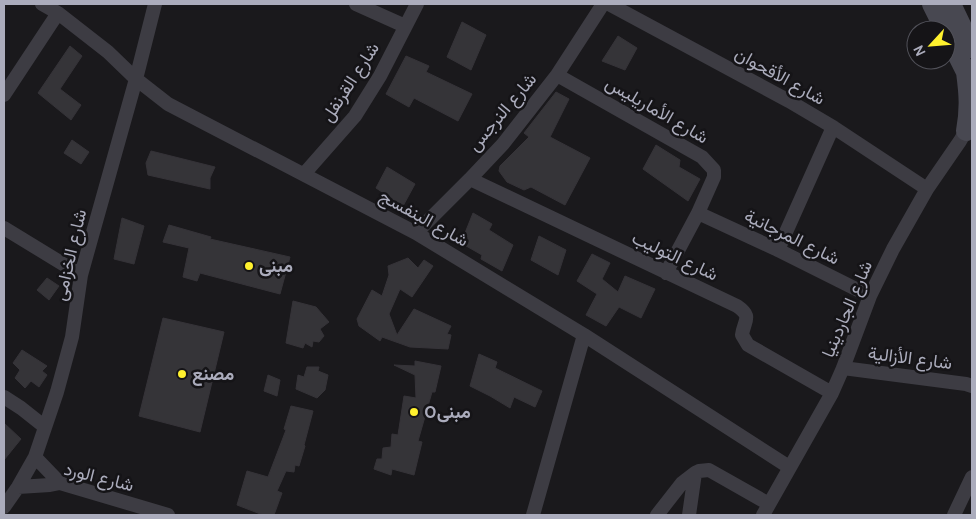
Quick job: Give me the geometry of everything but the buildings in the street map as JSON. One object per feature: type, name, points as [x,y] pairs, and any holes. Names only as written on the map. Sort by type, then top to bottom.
[{"type":"main road","points":[[932,4],[940,20]]},
{"type":"main road","points":[[951,4],[972,48]]},
{"type":"main road","points":[[956,51],[969,78],[968,133]]},
{"type":"street","name":"شارع البنفسج","points":[[42,4],[58,13],[108,52],[136,79],[168,104],[416,233],[584,335],[789,467]]},
{"type":"street","name":"شارع الخزامى","points":[[4,507],[35,457],[58,392],[72,337],[81,275],[155,4]]},
{"type":"street","points":[[356,4],[404,26]]},
{"type":"street","name":"شارع القرنفل","points":[[304,174],[355,116],[380,76],[404,26],[417,4]]},
{"type":"street","name":"شارع النرجس","points":[[416,233],[470,180],[503,144],[557,75],[603,4]]},
{"type":"street","name":"شارع الأقحوان","points":[[609,4],[789,101],[833,127],[928,189]]},
{"type":"street","points":[[4,95],[58,13]]},
{"type":"street","name":"شارع الأماريليس","points":[[557,75],[702,157],[714,170],[714,177],[698,213],[666,273]]},
{"type":"street","points":[[778,250],[833,127]]},
{"type":"street","name":"شارع الجاردينيا","points":[[766,512],[789,467],[832,393],[870,296],[893,249],[928,189],[968,133]]},
{"type":"street","name":"شارع التوليب","points":[[470,180],[737,306],[745,313],[747,318],[742,335],[748,345],[832,393]]},
{"type":"street","name":"شارع المرجانية","points":[[698,213],[870,296]]},
{"type":"street","points":[[4,228],[81,275]]},
{"type":"street","points":[[533,515],[584,335]]},
{"type":"street","name":"شارع الأزالية","points":[[843,368],[972,386]]},
{"type":"street","points":[[4,398],[21,408],[45,427]]},
{"type":"street","points":[[35,457],[60,483]]},
{"type":"street","points":[[657,515],[682,482],[699,471],[710,470],[766,512]]},
{"type":"street","points":[[689,515],[695,474]]},
{"type":"street","points":[[954,515],[972,477]]},
{"type":"street","name":"شارع الورد","points":[[18,487],[60,483],[168,515]]},
{"type":"place","name":"مبنى","points":[[249,266]]},
{"type":"place","name":"مصنع","points":[[182,374]]},
{"type":"place","name":"مبنى0","points":[[414,412]]}]
